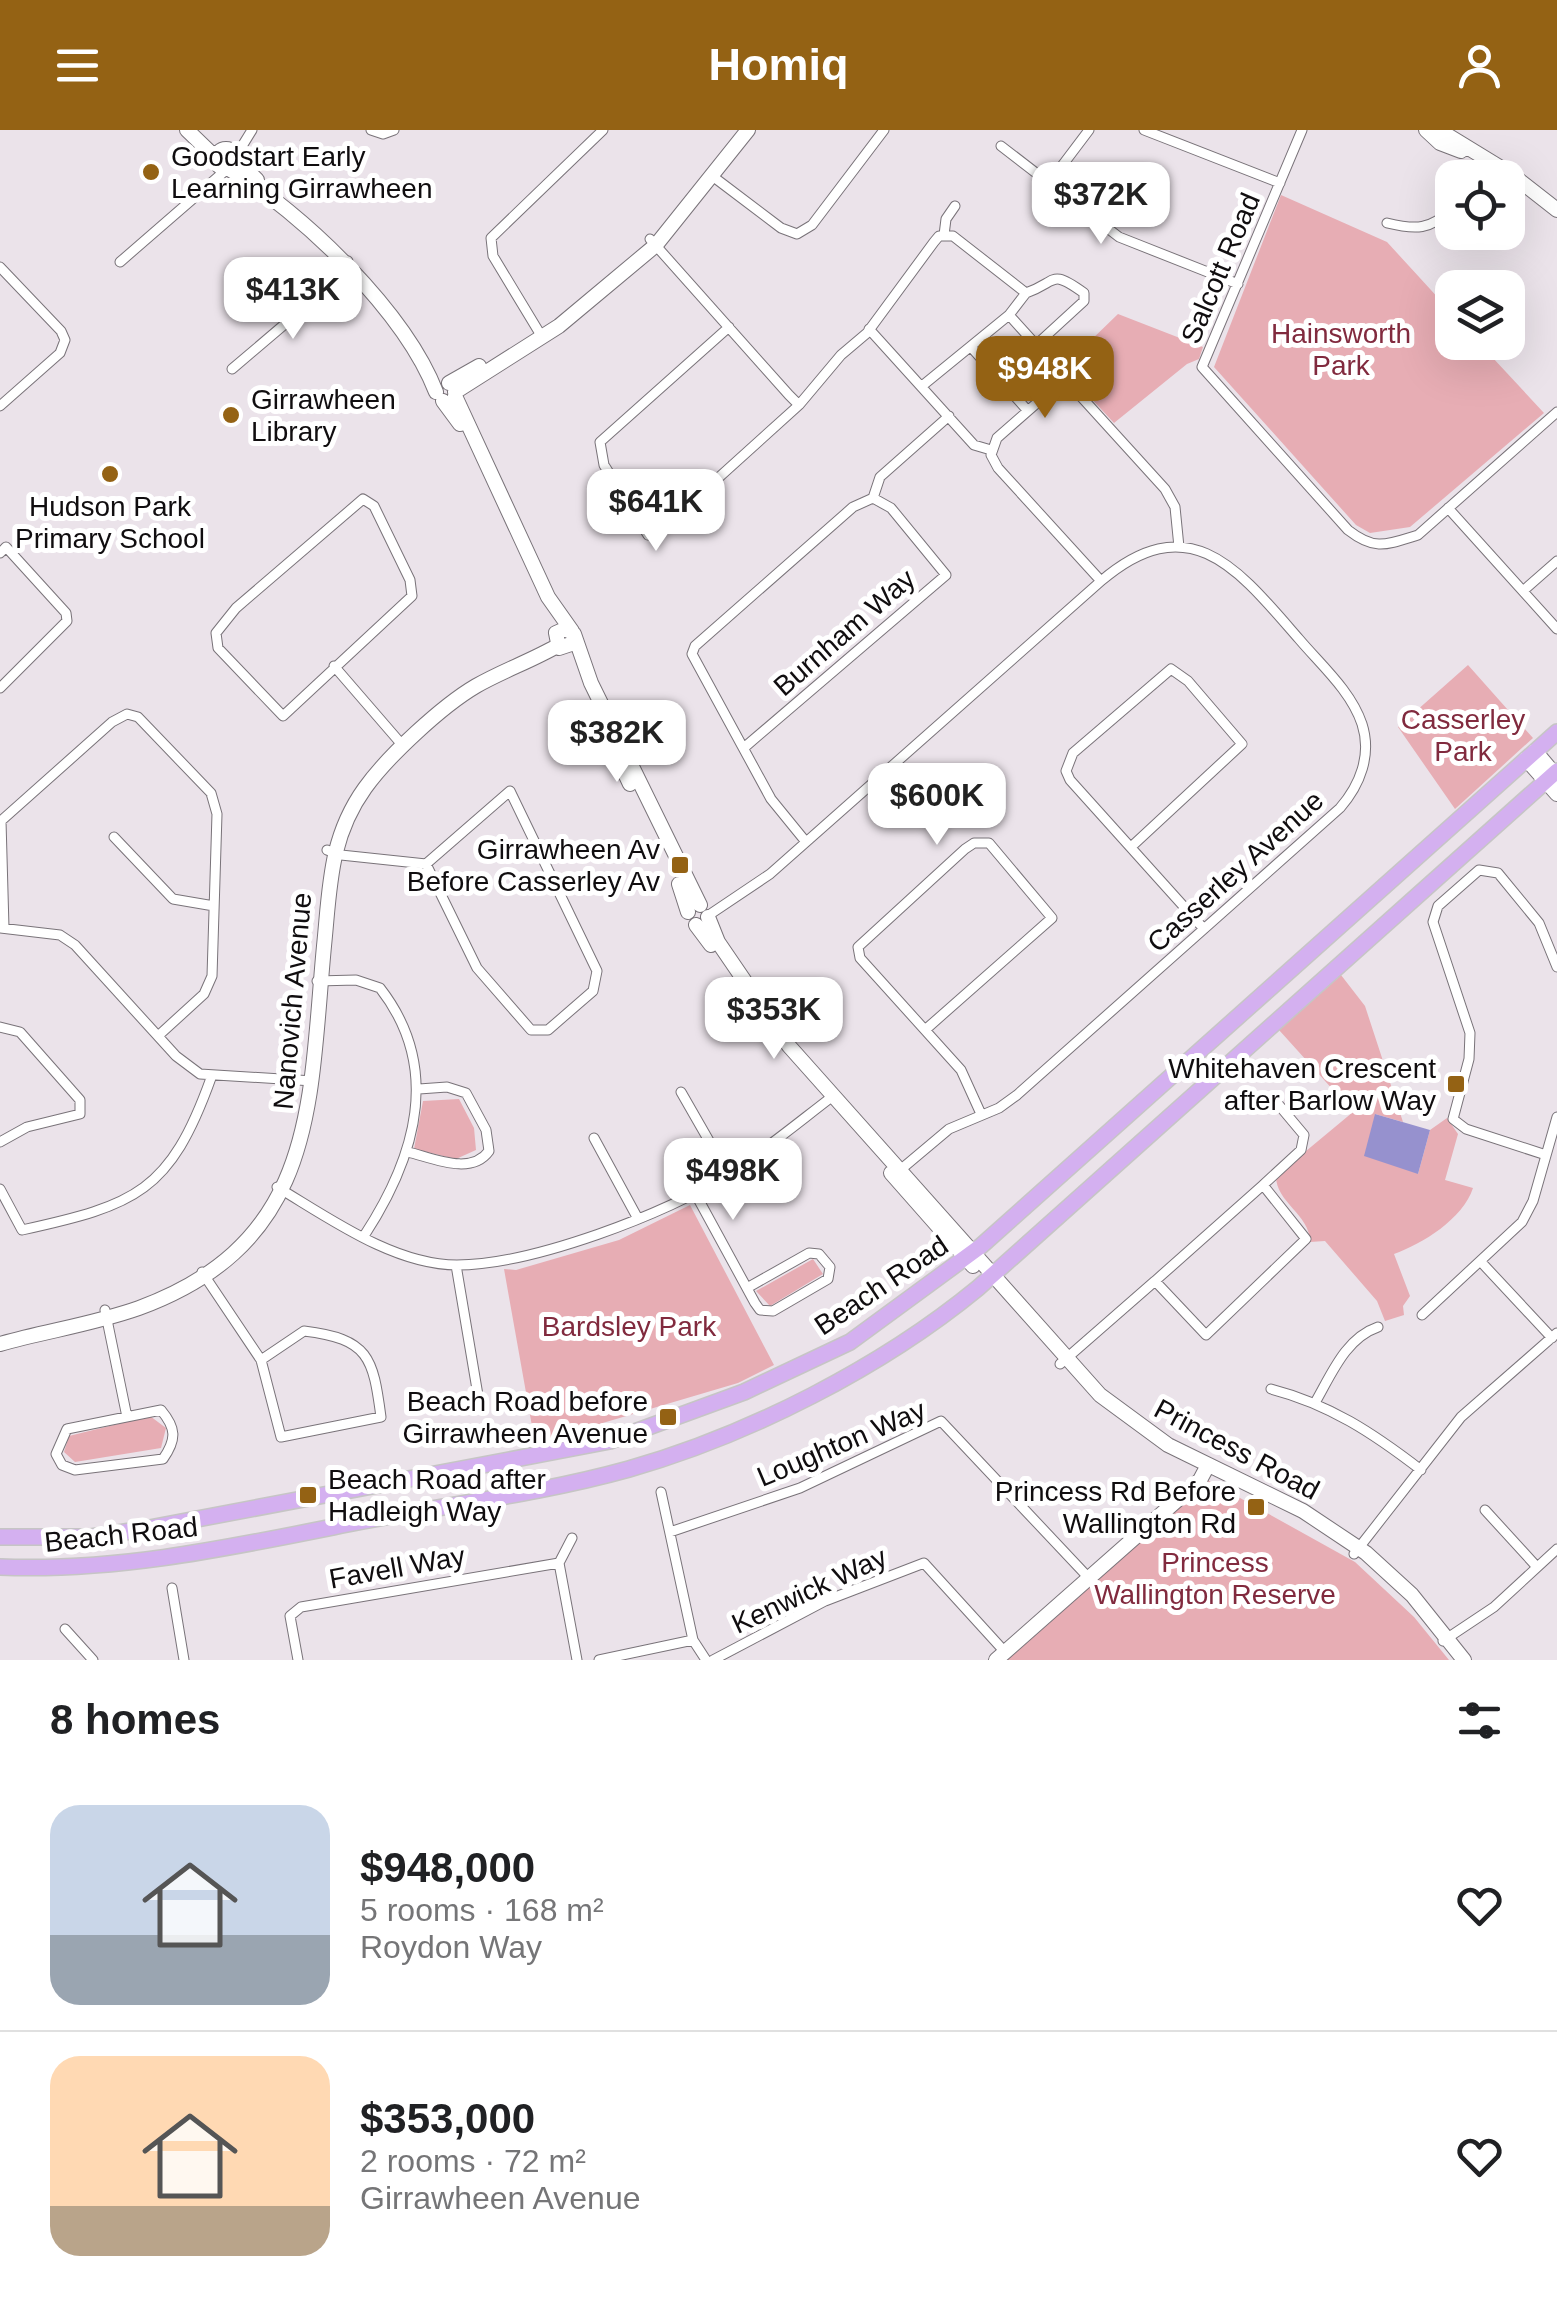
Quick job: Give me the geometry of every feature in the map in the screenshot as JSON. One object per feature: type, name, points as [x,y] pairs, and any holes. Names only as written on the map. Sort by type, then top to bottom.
[{"type":"main road","name":"Beach Road","points":[[0,1537],[92,1537],[144,1530],[610,1441],[744,1392],[850,1342],[969,1255],[1557,732]]},
{"type":"main road","name":"Beach Road","points":[[0,1567],[72,1568],[154,1560],[630,1468],[715,1437],[841,1381],[903,1344],[989,1278],[1553,776]]},
{"type":"street","points":[[187,130],[226,159]]},
{"type":"street","points":[[198,130],[226,159]]},
{"type":"street","points":[[120,262],[205,184],[252,130]]},
{"type":"street","points":[[371,130],[382,134],[394,130]]},
{"type":"street","points":[[540,334],[493,256],[491,238],[603,130]]},
{"type":"street","points":[[711,174],[739,130]]},
{"type":"street","points":[[447,391],[540,334],[653,242],[748,130]]},
{"type":"street","points":[[711,174],[788,232],[797,234],[812,226],[884,130]]},
{"type":"street","points":[[1049,183],[1089,130]]},
{"type":"street","points":[[1144,130],[1280,183]]},
{"type":"street","name":"Salcott Road","points":[[1302,130],[1202,367],[1348,530],[1368,544],[1391,544],[1418,534],[1557,412]]},
{"type":"street","points":[[1426,130],[1469,160]]},
{"type":"street","points":[[1439,130],[1474,160]]},
{"type":"street","points":[[1001,146],[1119,237],[1238,284]]},
{"type":"street","name":"Princess Road","points":[[226,159],[349,265],[395,312],[447,391],[563,641],[701,913],[770,1022],[830,1098],[1095,1401],[1137,1434],[1356,1551],[1464,1660]]},
{"type":"street","points":[[1525,192],[1557,210]]},
{"type":"street","points":[[1525,194],[1557,221]]},
{"type":"street","points":[[944,236],[946,219],[955,206]]},
{"type":"street","points":[[1388,223],[1415,230],[1435,224]]},
{"type":"street","points":[[729,327],[600,442],[600,457],[644,532],[654,535],[799,406],[869,329],[934,242],[953,236],[1026,293]]},
{"type":"street","points":[[653,242],[799,406]]},
{"type":"street","points":[[232,369],[349,265]]},
{"type":"street","points":[[0,267],[61,331],[64,340],[60,353],[0,406]]},
{"type":"street","points":[[922,386],[1009,315],[1026,293],[1049,278],[1062,277],[1084,292],[1084,301],[1036,344]]},
{"type":"street","points":[[1009,315],[1057,368]]},
{"type":"street","points":[[869,329],[974,444],[991,450],[998,468],[1101,581]]},
{"type":"street","points":[[971,347],[1028,411]]},
{"type":"street","points":[[701,913],[759,883],[1101,581],[1142,552],[1180,547],[1171,498],[1075,390],[1060,386],[1028,411],[991,450]]},
{"type":"street","points":[[806,842],[777,808],[692,654],[695,646],[853,508],[873,498],[880,477],[949,416]]},
{"type":"street","name":"Burnham Way","points":[[746,746],[946,576],[891,508],[873,498]]},
{"type":"street","points":[[369,500],[406,571],[412,596],[334,666],[283,716],[218,648],[216,633],[236,608],[348,510],[369,500]]},
{"type":"street","points":[[1448,508],[1557,629]]},
{"type":"street","points":[[0,553],[6,547],[66,613],[67,622],[0,688]]},
{"type":"street","name":"Casserley Avenue","points":[[897,1173],[949,1129],[1017,1095],[1340,808],[1355,790],[1366,751],[1363,726],[1346,692],[1226,562],[1208,551],[1180,547]]},
{"type":"street","points":[[1523,591],[1557,561]]},
{"type":"street","name":"Nanovich Avenue","points":[[0,1340],[154,1302],[239,1246],[278,1188],[302,1142],[330,851],[366,788],[402,745],[470,690],[563,641]]},
{"type":"street","points":[[334,666],[402,745]]},
{"type":"street","points":[[1131,847],[1242,744],[1188,680],[1171,669],[1073,752],[1065,765],[1070,780],[1204,929]]},
{"type":"street","points":[[158,1036],[204,994],[212,976],[216,814],[210,793],[138,717],[127,714],[112,722],[0,820],[2,928],[60,935],[75,945],[158,1036],[188,1066],[211,1078],[310,1081]]},
{"type":"street","points":[[1531,755],[1553,776],[1557,794]]},
{"type":"street","points":[[330,851],[426,864],[510,792],[596,970],[593,990],[548,1030],[531,1030],[477,968],[426,864]]},
{"type":"street","points":[[114,837],[174,899],[214,906]]},
{"type":"street","points":[[925,1030],[1052,918],[989,843],[974,843],[965,849],[858,947],[860,958],[970,1082],[981,1114]]},
{"type":"street","points":[[1546,1155],[1466,1129],[1453,1119],[1469,1060],[1470,1033],[1432,922],[1438,906],[1478,870],[1498,873],[1539,923],[1557,967]]},
{"type":"street","points":[[318,981],[356,980],[380,988],[413,1049],[419,1088],[408,1152],[399,1180],[364,1236]]},
{"type":"street","points":[[0,1027],[20,1032],[80,1100],[80,1114],[26,1127],[0,1142]]},
{"type":"street","points":[[0,1188],[22,1230],[88,1215],[132,1198],[159,1177],[191,1133],[211,1078]]},
{"type":"street","points":[[408,1152],[464,1164],[484,1158],[489,1151],[486,1130],[466,1093],[447,1087],[419,1088]]},
{"type":"street","points":[[680,1092],[728,1174]]},
{"type":"street","points":[[278,1188],[405,1255],[456,1266],[546,1249],[695,1193],[728,1174],[830,1098]]},
{"type":"street","points":[[1063,1362],[1302,1150],[1304,1135],[1278,1104]]},
{"type":"street","points":[[1422,1315],[1522,1222],[1557,1117]]},
{"type":"street","points":[[594,1138],[637,1217]]},
{"type":"street","points":[[1155,1281],[1206,1335],[1214,1328],[1306,1239],[1263,1185]]},
{"type":"street","points":[[695,1193],[747,1288],[760,1310],[773,1311],[828,1279],[830,1268],[819,1254],[809,1253],[747,1288]]},
{"type":"street","points":[[1356,1551],[1461,1417],[1554,1335],[1482,1263]]},
{"type":"street","points":[[456,1266],[480,1407]]},
{"type":"street","points":[[202,1273],[261,1360],[281,1438],[381,1416],[374,1365],[363,1352],[331,1334],[304,1331],[261,1360]]},
{"type":"street","points":[[106,1314],[127,1416]]},
{"type":"street","points":[[1316,1401],[1349,1346],[1362,1332],[1378,1327]]},
{"type":"street","points":[[1270,1389],[1316,1401],[1368,1430],[1420,1470]]},
{"type":"street","points":[[161,1410],[173,1425],[174,1444],[163,1458],[75,1470],[62,1465],[56,1454],[67,1429],[127,1416],[161,1410]]},
{"type":"street","name":"Loughton Way","points":[[670,1532],[800,1488],[941,1421],[1087,1576]]},
{"type":"street","points":[[1000,1656],[1186,1490],[1202,1466]]},
{"type":"street","points":[[661,1492],[692,1640],[709,1660]]},
{"type":"street","points":[[1485,1510],[1537,1568]]},
{"type":"street","points":[[572,1538],[559,1562],[577,1660]]},
{"type":"street","points":[[1444,1640],[1494,1607],[1557,1549]]},
{"type":"street","name":"Favell Way","points":[[298,1660],[290,1616],[301,1607],[559,1562]]},
{"type":"street","name":"Kenwick Way","points":[[709,1660],[825,1600],[924,1563],[1000,1656]]},
{"type":"street","points":[[172,1588],[184,1660]]},
{"type":"street","points":[[64,1629],[93,1660]]},
{"type":"street","points":[[598,1660],[692,1640]]},
{"type":"street","name":"Princess Road","points":[[1444,1640],[1454,1660]]},
{"type":"green space","name":"Hainsworth Park","points":[[1281,195],[1387,242],[1435,294],[1435,360],[1495,360],[1544,413],[1410,527],[1370,533],[1356,525],[1214,367]]},
{"type":"green space","points":[[1118,314],[1203,347],[1199,359],[1187,364],[1114,423],[1074,380],[1056,374]]},
{"type":"green space","name":"Casserley Park","points":[[1468,665],[1533,738],[1455,809],[1398,727]]},
{"type":"green space","points":[[1341,975],[1365,1006],[1403,1122],[1375,1114],[1418,1174],[1430,1130],[1447,1118],[1458,1134],[1445,1180],[1473,1188],[1451,1220],[1417,1244],[1394,1254],[1410,1296],[1403,1306],[1404,1315],[1385,1321],[1377,1301],[1325,1241],[1310,1242],[1305,1224],[1277,1185],[1276,1176],[1353,1112],[1279,1030]]},
{"type":"green space","points":[[459,1099],[474,1128],[476,1150],[456,1159],[414,1149],[423,1101]]},
{"type":"green space","name":"Bardsley Park","points":[[690,1205],[774,1365],[738,1383],[535,1443],[504,1269],[516,1270],[619,1240]]},
{"type":"green space","points":[[813,1259],[823,1274],[770,1306],[756,1291]]},
{"type":"green space","points":[[150,1416],[166,1428],[161,1448],[75,1462],[64,1452],[69,1436]]},
{"type":"green space","name":"Princess Wallington Reserve","points":[[1204,1478],[1355,1562],[1414,1617],[1449,1660],[1005,1660]]},
{"type":"shaded area","points":[[1375,1114],[1430,1130],[1418,1174],[1364,1156]]},
{"type":"place","name":"Goodstart Early Learning Girrawheen","points":[[151,172]]},
{"type":"place","name":"Girrawheen Library","points":[[231,415]]},
{"type":"place","name":"Hudson Park Primary School","points":[[110,474]]},
{"type":"place","name":"Girrawheen Av Before Casserley Av","points":[[680,865]]},
{"type":"place","name":"Whitehaven Crescent after Barlow Way","points":[[1456,1084]]},
{"type":"place","name":"Beach Road before Girrawheen Avenue","points":[[668,1417]]},
{"type":"place","name":"Beach Road after Hadleigh Way","points":[[308,1495]]},
{"type":"place","name":"Princess Rd Before Wallington Rd","points":[[1256,1507]]}]
